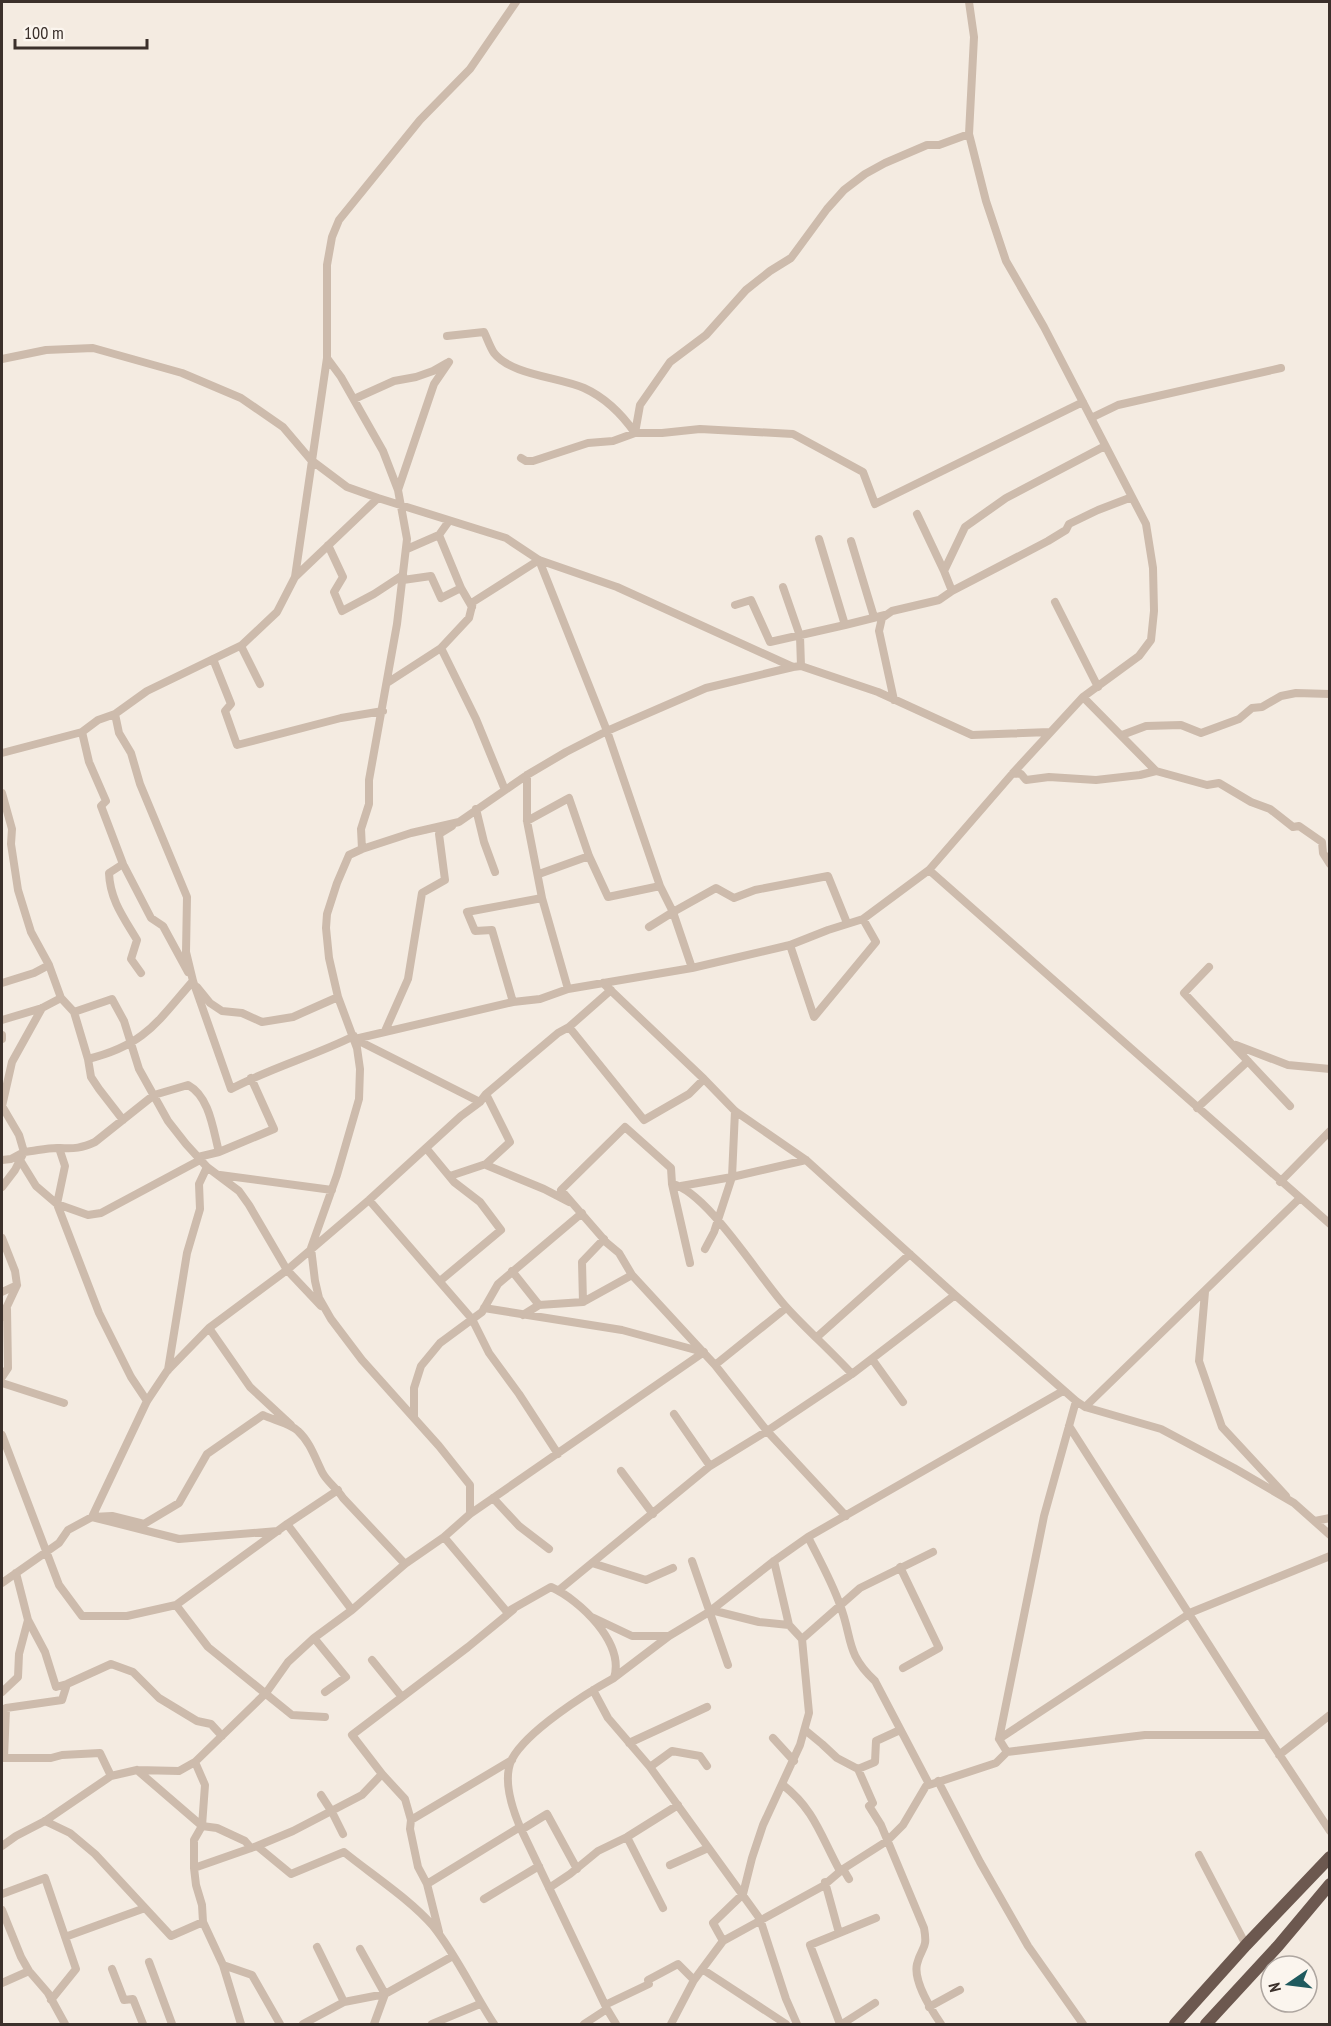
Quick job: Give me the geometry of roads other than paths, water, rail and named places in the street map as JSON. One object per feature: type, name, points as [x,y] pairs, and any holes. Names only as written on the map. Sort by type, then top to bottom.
[{"type":"highway","points":[[1176,2025],[1246,1945],[1329,1857]]},
{"type":"highway","points":[[1206,2025],[1278,1946],[1329,1884]]},
{"type":"street","points":[[295,577],[327,358],[327,265],[332,237],[339,220],[420,120],[470,69],[516,2]]},
{"type":"street","points":[[82,732],[88,762],[106,801],[101,806],[123,864],[151,918],[163,926],[192,981],[231,1089],[251,1078],[354,1038],[513,1002],[540,999],[568,989],[692,968],[790,945],[863,919],[929,870],[1083,697],[1139,656],[1150,640],[1154,611],[1153,568],[1146,524],[1044,327],[1006,261],[986,201],[969,134],[974,37],[969,2]]},
{"type":"street","points":[[635,433],[640,405],[670,362],[706,335],[746,290],[770,271],[792,258],[827,208],[844,190],[865,174],[885,163],[927,145],[939,145],[969,134]]},
{"type":"street","points":[[447,336],[484,332],[494,354],[529,373],[560,380],[609,402],[624,417],[635,433]]},
{"type":"street","points":[[2,359],[46,350],[93,348],[182,373],[241,398],[283,427],[311,460],[347,487],[506,538],[539,560],[617,587],[797,667],[847,681],[972,735],[1050,732]]},
{"type":"street","points":[[327,358],[341,377],[383,451],[402,506],[407,549],[383,711],[369,780],[369,804],[361,829],[362,849]]},
{"type":"street","points":[[354,399],[394,381],[424,374],[449,362],[434,384],[398,490]]},
{"type":"street","points":[[1091,418],[1118,405],[1281,368]]},
{"type":"street","points":[[521,458],[533,461],[588,443],[613,441],[635,433],[700,429],[793,434],[863,472],[876,504],[1083,402]]},
{"type":"street","points":[[944,571],[964,527],[1006,498],[1105,446]]},
{"type":"street","points":[[735,604],[751,600],[770,642],[885,615],[892,611],[939,600],[952,591],[1048,542],[1066,530],[1069,524],[1132,497]]},
{"type":"street","points":[[2,753],[82,732],[98,720],[115,714],[147,691],[241,646],[277,612],[295,577],[378,498]]},
{"type":"street","points":[[917,514],[952,591]]},
{"type":"street","points":[[407,549],[439,536],[449,521]]},
{"type":"street","points":[[439,536],[461,588],[472,607]]},
{"type":"street","points":[[819,539],[844,625]]},
{"type":"street","points":[[852,541],[874,617]]},
{"type":"street","points":[[328,545],[343,577],[334,592],[342,611],[403,578],[430,576],[441,598],[461,588]]},
{"type":"street","points":[[387,683],[441,648],[469,618],[473,602],[539,560]]},
{"type":"street","points":[[539,560],[607,731],[660,886],[673,912],[692,968]]},
{"type":"street","points":[[783,587],[800,636],[797,667]]},
{"type":"street","points":[[1055,602],[1098,687]]},
{"type":"street","points":[[885,615],[879,631],[894,700]]},
{"type":"street","points":[[241,646],[260,684]]},
{"type":"street","points":[[441,648],[476,719],[505,790]]},
{"type":"street","points":[[213,659],[231,704],[225,711],[237,745],[341,718],[383,711]]},
{"type":"street","points":[[385,1031],[408,979],[422,893],[445,880],[439,834],[527,775],[607,731],[706,688],[797,667]]},
{"type":"street","points":[[1122,735],[1146,726],[1181,724],[1201,733],[1239,719],[1252,708],[1262,707],[1281,696],[1296,693],[1329,694]]},
{"type":"street","points":[[1083,697],[1156,771]]},
{"type":"street","points":[[115,714],[119,734],[131,753],[140,784],[187,897],[186,952],[192,981],[210,1003],[222,1011],[242,1013],[262,1022],[293,1017],[338,997]]},
{"type":"street","points":[[1013,773],[1021,774],[1026,780],[1049,777],[1096,780],[1156,771],[1207,784],[1219,783],[1244,798],[1270,809],[1293,827],[1299,826],[1322,843],[1323,853],[1329,864]]},
{"type":"street","points":[[527,775],[527,821],[542,898],[568,989]]},
{"type":"street","points":[[2,793],[12,829],[11,844],[18,890],[31,932],[49,965],[61,998],[74,1012],[91,1077],[123,1120]]},
{"type":"street","points":[[527,821],[569,798],[589,856],[608,897],[660,886]]},
{"type":"street","points":[[476,809],[484,842],[495,872]]},
{"type":"street","points":[[324,1308],[315,1281],[311,1248],[332,1190],[359,1099],[360,1069],[354,1038],[338,997],[328,958],[327,914],[349,855],[411,833],[459,822]]},
{"type":"street","points":[[539,874],[589,856]]},
{"type":"street","points":[[123,864],[109,873],[110,887],[118,910],[137,940],[131,959],[141,973]]},
{"type":"street","points":[[929,870],[1329,1224]]},
{"type":"street","points":[[649,927],[716,888],[734,898],[755,890],[828,876],[847,923]]},
{"type":"street","points":[[513,1002],[492,930],[475,932],[467,912],[542,898]]},
{"type":"street","points":[[790,945],[814,1017],[876,942],[863,919]]},
{"type":"street","points":[[2,983],[34,973],[49,965]]},
{"type":"street","points":[[1209,967],[1184,993],[1290,1106]]},
{"type":"street","points":[[88,1059],[132,1044],[161,1020],[192,981]]},
{"type":"street","points":[[603,983],[705,1079],[735,1111],[806,1160],[1076,1401],[1086,1407],[1161,1429],[1294,1503]]},
{"type":"street","points":[[92,1517],[147,1401],[167,1371],[209,1328],[287,1270],[369,1200],[461,1116],[480,1102],[486,1094],[611,990]]},
{"type":"street","points":[[2,1020],[42,1008],[61,998]]},
{"type":"street","points":[[74,1012],[112,999],[124,1021],[139,1069],[168,1121],[207,1167],[239,1191],[287,1270],[324,1308],[362,1360],[470,1485],[470,1514]]},
{"type":"street","points":[[2,1187],[15,1170],[24,1152],[19,1135],[4,1113],[2,1106],[12,1062],[42,1008]]},
{"type":"street","points":[[569,1027],[644,1120],[689,1094],[705,1079]]},
{"type":"street","points":[[354,1038],[480,1102]]},
{"type":"street","points":[[1232,1044],[1288,1065],[1329,1069]]},
{"type":"street","points":[[1197,1108],[1248,1061]]},
{"type":"street","points":[[20,1160],[36,1186],[57,1204],[87,1215],[101,1213],[199,1158],[274,1129],[251,1078]]},
{"type":"street","points":[[2,1160],[11,1159],[24,1152],[59,1148],[77,1149],[95,1143],[154,1095],[188,1085],[194,1088],[208,1110],[219,1152]]},
{"type":"street","points":[[450,1176],[486,1165],[510,1142],[486,1094]]},
{"type":"street","points":[[705,1249],[714,1232],[732,1177],[735,1111]]},
{"type":"street","points":[[690,1263],[672,1184],[671,1168],[625,1127],[561,1190],[619,1253],[632,1275],[704,1352],[767,1431],[846,1516]]},
{"type":"street","points":[[1280,1182],[1329,1131]]},
{"type":"street","points":[[59,1148],[65,1166],[57,1204],[99,1313],[131,1377],[147,1401]]},
{"type":"street","points":[[426,1148],[450,1176],[480,1202],[501,1230],[440,1281]]},
{"type":"street","points":[[672,1184],[681,1186],[732,1177],[806,1160]]},
{"type":"street","points":[[486,1165],[574,1204]]},
{"type":"street","points":[[167,1371],[187,1253],[200,1209],[199,1184],[207,1167]]},
{"type":"street","points":[[219,1175],[332,1190]]},
{"type":"street","points":[[681,1186],[718,1219],[786,1308],[852,1374]]},
{"type":"street","points":[[1086,1407],[1300,1198]]},
{"type":"street","points":[[369,1200],[472,1319],[489,1353],[558,1454]]},
{"type":"street","points":[[414,1418],[414,1388],[421,1366],[440,1343],[484,1308],[498,1284],[582,1213]]},
{"type":"street","points":[[2,1238],[15,1271],[17,1285],[2,1317]]},
{"type":"street","points":[[583,1302],[582,1262],[604,1239]]},
{"type":"street","points":[[817,1337],[910,1254]]},
{"type":"street","points":[[512,1271],[539,1305]]},
{"type":"street","points":[[523,1315],[539,1305],[583,1302],[632,1275]]},
{"type":"street","points":[[2,1292],[17,1285]]},
{"type":"street","points":[[1205,1292],[1199,1361],[1222,1427],[1294,1503],[1329,1535]]},
{"type":"street","points":[[558,1590],[710,1466],[852,1374],[955,1295]]},
{"type":"street","points":[[2,1377],[8,1368],[7,1305]]},
{"type":"street","points":[[484,1308],[622,1330],[704,1352]]},
{"type":"street","points":[[715,1365],[786,1308]]},
{"type":"street","points":[[209,1328],[250,1387],[297,1430],[316,1455],[329,1483],[405,1564]]},
{"type":"street","points":[[2,1846],[45,1821],[111,1776],[137,1770],[179,1771],[195,1762],[266,1693],[288,1662],[405,1564],[444,1537],[470,1514],[704,1352]]},
{"type":"street","points":[[872,1359],[903,1402]]},
{"type":"street","points":[[2,1383],[64,1403]]},
{"type":"street","points":[[411,1820],[512,1760],[530,1737],[669,1636],[710,1611],[774,1560],[808,1537],[1063,1391]]},
{"type":"street","points":[[1007,1752],[999,1739],[1044,1516],[1076,1401]]},
{"type":"street","points":[[674,1413],[710,1466]]},
{"type":"street","points":[[2,1583],[59,1543],[68,1530],[92,1517],[112,1516],[144,1524],[179,1503],[207,1454],[263,1415],[297,1430]]},
{"type":"street","points":[[1069,1426],[1329,1831]]},
{"type":"street","points":[[2,1435],[59,1585],[82,1616],[127,1616],[176,1605],[338,1490]]},
{"type":"street","points":[[621,1471],[653,1514]]},
{"type":"street","points":[[493,1498],[519,1526],[549,1549]]},
{"type":"street","points":[[92,1517],[179,1539],[278,1531]]},
{"type":"street","points":[[1315,1521],[1329,1518]]},
{"type":"street","points":[[287,1524],[352,1610]]},
{"type":"street","points":[[444,1537],[507,1612],[550,1587],[558,1590],[593,1617],[632,1636],[669,1636]]},
{"type":"street","points":[[808,1537],[841,1606],[851,1650],[862,1669],[875,1681],[900,1730],[934,1783],[1028,1946],[1083,2025]]},
{"type":"street","points":[[802,1639],[860,1588],[933,1552]]},
{"type":"street","points":[[999,1739],[1189,1614],[1329,1556]]},
{"type":"street","points":[[723,1941],[713,1923],[743,1894],[752,1858],[764,1825],[794,1761],[809,1713],[802,1639],[789,1625],[774,1560]]},
{"type":"street","points":[[692,1561],[728,1665]]},
{"type":"street","points":[[592,1563],[646,1580],[673,1568]]},
{"type":"street","points":[[900,1567],[939,1648],[903,1668]]},
{"type":"street","points":[[16,1573],[28,1620],[45,1652],[56,1687],[111,1664],[133,1672],[159,1698],[197,1720],[211,1724],[222,1736]]},
{"type":"street","points":[[176,1605],[208,1647],[292,1715],[325,1717]]},
{"type":"street","points":[[441,1938],[427,1884],[418,1867],[410,1829],[411,1820],[405,1799],[352,1735],[468,1647],[519,1605]]},
{"type":"street","points":[[710,1611],[759,1622],[789,1625]]},
{"type":"street","points":[[593,1617],[616,1660],[614,1678]]},
{"type":"street","points":[[2,1692],[18,1677],[19,1654],[28,1620]]},
{"type":"street","points":[[314,1638],[346,1677],[325,1692]]},
{"type":"street","points":[[372,1660],[402,1697]]},
{"type":"street","points":[[67,1684],[62,1700],[6,1708],[3,1758],[51,1758],[62,1755],[100,1753],[111,1776]]},
{"type":"street","points":[[593,1690],[608,1718],[650,1767],[760,1919],[786,1999],[797,2025]]},
{"type":"street","points":[[629,1743],[707,1707]]},
{"type":"street","points":[[1279,1755],[1329,1715]]},
{"type":"street","points":[[805,1730],[837,1758],[858,1769],[873,1803],[869,1806],[881,1825],[924,1928],[927,1944],[916,1965],[929,2007],[941,2025]]},
{"type":"street","points":[[858,1769],[875,1762],[876,1741],[900,1730]]},
{"type":"street","points":[[671,2025],[694,1980],[723,1941],[823,1886],[842,1870],[887,1841],[903,1825],[926,1786],[996,1763],[1007,1752],[1144,1735],[1267,1736]]},
{"type":"street","points":[[772,1738],[794,1761]]},
{"type":"street","points":[[650,1767],[672,1751],[700,1756],[707,1766]]},
{"type":"street","points":[[512,1760],[508,1781],[520,1828],[616,2025]]},
{"type":"street","points":[[195,1762],[205,1785],[202,1826],[194,1840],[196,1885],[202,1905],[203,1922],[223,1965],[241,2025]]},
{"type":"street","points":[[137,1770],[202,1826],[217,1828],[245,1841],[291,1874],[344,1852],[405,1900],[432,1925],[494,2025]]},
{"type":"street","points":[[194,1868],[293,1831],[333,1812],[362,1796],[382,1774]]},
{"type":"street","points":[[783,1785],[801,1800],[809,1811],[849,1879]]},
{"type":"street","points":[[321,1795],[333,1812],[343,1834]]},
{"type":"street","points":[[549,1888],[598,1851],[627,1837],[678,1805]]},
{"type":"street","points":[[427,1884],[520,1828],[548,1814],[577,1869]]},
{"type":"street","points":[[45,1821],[70,1833],[95,1854],[171,1936],[203,1922]]},
{"type":"street","points":[[627,1837],[663,1908]]},
{"type":"street","points":[[670,1865],[708,1848]]},
{"type":"street","points":[[1199,1855],[1246,1945]]},
{"type":"street","points":[[484,1899],[539,1866]]},
{"type":"street","points":[[2,1894],[45,1878],[76,1969],[51,2000]]},
{"type":"street","points":[[825,1882],[839,1933]]},
{"type":"street","points":[[65,1937],[145,1908]]},
{"type":"street","points":[[2,1910],[10,1934],[29,1971],[51,2000],[65,2025]]},
{"type":"street","points":[[875,2003],[841,2025],[810,1945],[876,1918]]},
{"type":"street","points":[[317,1947],[344,2002]]},
{"type":"street","points":[[360,1949],[385,1994],[374,2025]]},
{"type":"street","points":[[303,2025],[344,2002],[385,1994],[453,1956]]},
{"type":"street","points":[[149,1962],[172,2025]]},
{"type":"street","points":[[584,2025],[606,2007],[649,1984],[648,1980],[678,1964],[694,1980]]},
{"type":"street","points":[[223,1965],[252,1975],[280,2025]]},
{"type":"street","points":[[112,1969],[124,2000],[133,1999],[143,2025]]},
{"type":"street","points":[[702,1969],[779,2023]]},
{"type":"street","points":[[2,1983],[29,1971]]},
{"type":"street","points":[[929,2007],[960,1990]]},
{"type":"street","points":[[432,2025],[480,2004]]}]
